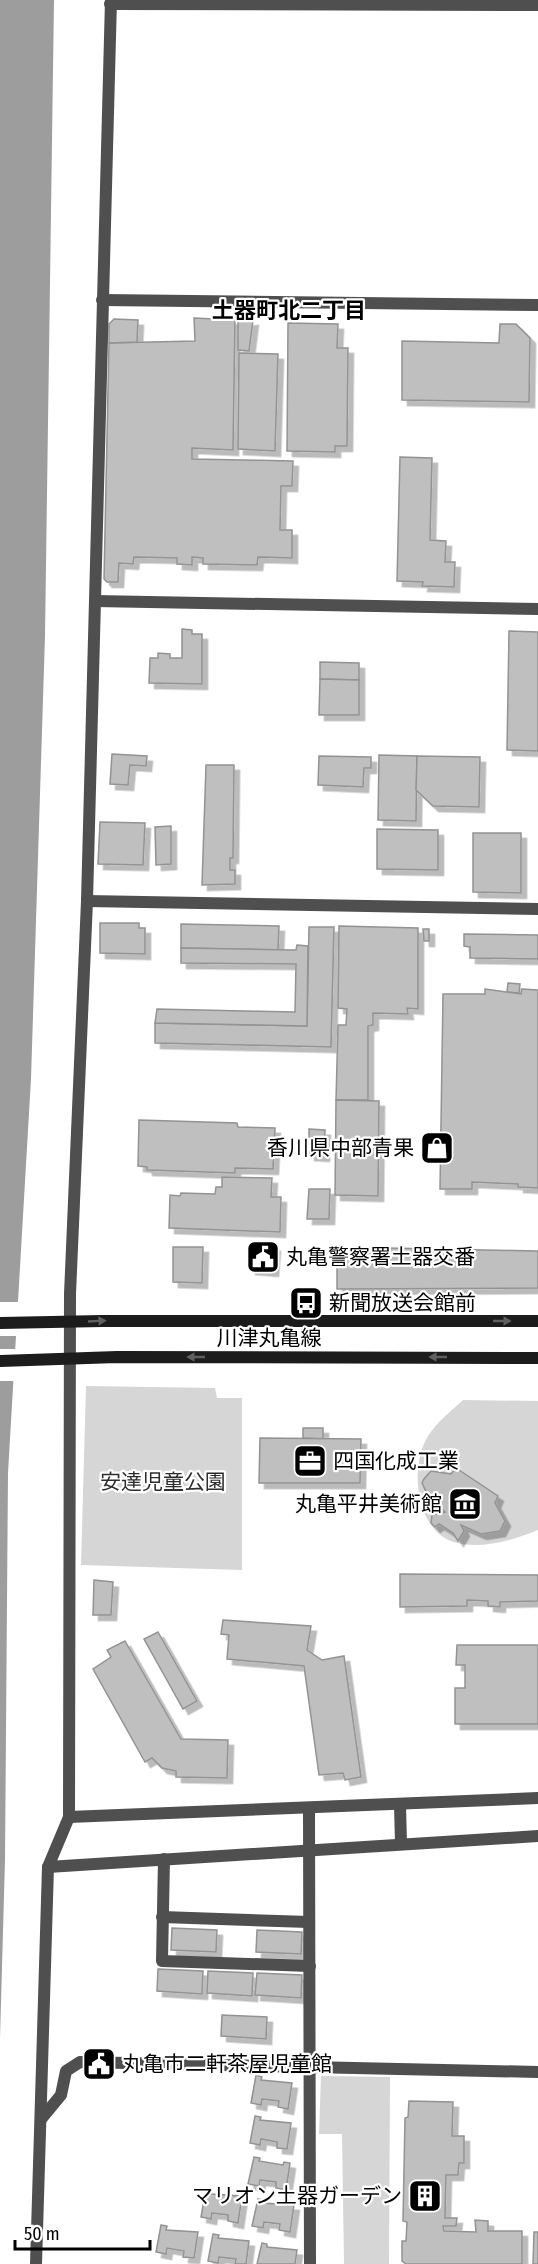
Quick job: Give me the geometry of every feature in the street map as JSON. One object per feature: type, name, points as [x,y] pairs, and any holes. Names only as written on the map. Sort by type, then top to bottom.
[{"type":"main road","name":"川津丸亀線","points":[[0,1323],[538,1321]]},
{"type":"main road","name":"川津丸亀線","points":[[0,1360],[38,1361],[117,1357],[538,1358]]},
{"type":"street","points":[[36,2264],[48,1867],[69,1817],[70,1323],[87,901],[110,2],[538,5]]},
{"type":"street","points":[[102,300],[538,305]]},
{"type":"street","points":[[94,601],[538,609]]},
{"type":"street","points":[[87,901],[538,909]]},
{"type":"street","points":[[69,1817],[538,1798]]},
{"type":"street","points":[[400,1805],[401,1844]]},
{"type":"street","points":[[309,1809],[310,2264]]},
{"type":"street","points":[[48,1867],[538,1836]]},
{"type":"street","points":[[164,1859],[162,1961],[310,1966]]},
{"type":"street","points":[[162,1917],[309,1922]]},
{"type":"street","points":[[42,2118],[61,2095],[66,2071],[80,2062],[538,2072]]},
{"type":"green space","name":"安達児童公園","points":[[86,1386],[215,1388],[217,1398],[242,1398],[242,1570],[81,1565]]},
{"type":"green space","points":[[463,1400],[538,1401],[538,1530],[498,1542],[467,1545],[443,1537],[424,1513],[418,1481],[422,1449],[436,1426]]},
{"type":"green space","points":[[321,2076],[390,2077],[389,2264],[344,2264],[342,2134],[319,2134]]},
{"type":"shaded area","points":[[0,0],[54,0],[45,636],[31,1079],[8,1473],[5,1860],[0,2038]]},
{"type":"pier","points":[[0,1302],[21,1302],[19,1336],[0,1336]]},
{"type":"pier","points":[[0,1349],[18,1349],[16,1381],[0,1381]]},
{"type":"building","points":[[194,318],[235,320],[233,450],[192,448],[192,459],[293,461],[292,486],[281,486],[280,530],[292,530],[292,558],[258,557],[257,565],[203,564],[203,558],[192,557],[192,565],[177,564],[177,558],[134,557],[133,564],[119,563],[118,582],[107,582],[104,579],[109,343],[195,341]]},
{"type":"building","points":[[114,319],[138,320],[137,342],[109,343],[109,324]]},
{"type":"building","points":[[253,320],[249,351],[238,350],[238,321]]},
{"type":"building","points":[[288,323],[338,324],[337,348],[348,348],[347,446],[335,446],[335,452],[287,451]]},
{"type":"building","points":[[500,324],[516,324],[530,338],[529,402],[402,400],[402,341],[499,343]]},
{"type":"building","points":[[239,353],[278,354],[275,451],[238,449]]},
{"type":"building","points":[[400,457],[432,458],[430,540],[446,541],[445,562],[455,562],[454,587],[422,586],[423,582],[397,581]]},
{"type":"building","points":[[182,629],[192,630],[192,634],[202,634],[202,684],[149,683],[150,658],[158,658],[158,653],[170,654],[170,658],[182,658]]},
{"type":"building","points":[[509,631],[538,632],[538,751],[507,750]]},
{"type":"building","points":[[320,662],[359,663],[359,680],[320,679]]},
{"type":"building","points":[[320,679],[359,680],[359,715],[319,715]]},
{"type":"building","points":[[112,754],[147,756],[146,766],[130,765],[128,785],[110,784]]},
{"type":"building","points":[[379,755],[417,756],[416,821],[378,820]]},
{"type":"building","points":[[319,756],[371,757],[371,768],[364,768],[363,787],[318,785]]},
{"type":"building","points":[[417,756],[480,757],[479,807],[433,806],[416,790]]},
{"type":"building","points":[[206,765],[234,765],[233,858],[230,858],[230,870],[235,870],[235,884],[202,885]]},
{"type":"building","points":[[100,822],[145,823],[143,865],[98,864]]},
{"type":"building","points":[[171,826],[171,864],[156,865],[155,827]]},
{"type":"building","points":[[377,829],[438,830],[438,870],[377,869]]},
{"type":"building","points":[[473,833],[521,833],[521,893],[473,892]]},
{"type":"building","points":[[100,923],[139,923],[139,928],[145,928],[145,954],[100,953]]},
{"type":"building","points":[[181,924],[279,926],[278,950],[181,948]]},
{"type":"building","points":[[339,926],[418,928],[418,1009],[407,1008],[408,1014],[373,1013],[373,1025],[368,1026],[368,1100],[336,1100],[338,1025],[346,1025],[347,1009],[338,1008]]},
{"type":"building","points":[[309,927],[334,927],[331,1047],[155,1043],[155,1023],[307,1026]]},
{"type":"building","points":[[423,929],[429,929],[429,941],[424,941]]},
{"type":"building","points":[[464,934],[538,935],[538,959],[470,958],[470,947],[464,946]]},
{"type":"building","points":[[297,945],[308,946],[307,1026],[155,1023],[157,1009],[295,1012],[296,964],[181,963],[181,948],[296,950]]},
{"type":"building","points":[[508,983],[520,984],[519,993],[507,992]]},
{"type":"building","points":[[485,989],[521,994],[522,989],[538,990],[538,1188],[518,1187],[518,1184],[472,1182],[472,1189],[440,1189],[443,994],[485,994]]},
{"type":"building","points":[[336,1100],[379,1101],[378,1196],[335,1195]]},
{"type":"building","points":[[139,1120],[237,1123],[238,1127],[275,1128],[273,1169],[235,1168],[235,1173],[147,1170],[147,1167],[138,1166]]},
{"type":"building","points":[[309,1129],[325,1130],[324,1156],[309,1155]]},
{"type":"building","points":[[222,1177],[272,1178],[271,1197],[281,1197],[280,1232],[169,1228],[170,1195],[215,1194],[216,1187],[222,1187]]},
{"type":"building","points":[[309,1189],[330,1189],[329,1219],[307,1219]]},
{"type":"building","points":[[252,1245],[275,1246],[273,1271],[250,1269]]},
{"type":"building","points":[[173,1247],[203,1247],[202,1283],[173,1282]]},
{"type":"building","points":[[337,1247],[538,1251],[538,1288],[337,1289]]},
{"type":"building","points":[[303,1428],[323,1428],[323,1439],[303,1438]]},
{"type":"building","name":"四国化成工業","points":[[260,1438],[361,1439],[360,1483],[259,1483]]},
{"type":"building","name":"丸亀平井美術館","points":[[456,1468],[498,1496],[495,1503],[505,1521],[500,1531],[481,1534],[461,1525],[464,1531],[458,1541],[453,1533],[439,1524],[435,1527],[431,1523],[432,1515],[445,1512],[428,1496],[422,1483],[431,1471],[451,1474]]},
{"type":"building","points":[[400,1574],[538,1575],[538,1601],[500,1602],[500,1607],[488,1606],[488,1601],[467,1600],[467,1606],[400,1607]]},
{"type":"building","points":[[94,1580],[113,1582],[111,1615],[93,1615]]},
{"type":"building","points":[[223,1620],[311,1626],[307,1650],[322,1660],[344,1656],[361,1777],[345,1780],[343,1773],[319,1775],[304,1666],[227,1659],[229,1635],[221,1634]]},
{"type":"building","points":[[158,1632],[197,1701],[183,1709],[144,1639]]},
{"type":"building","points":[[125,1641],[181,1739],[228,1740],[227,1778],[176,1777],[176,1771],[162,1768],[152,1758],[145,1762],[93,1669],[111,1657],[107,1650]]},
{"type":"building","points":[[457,1645],[538,1645],[538,1724],[455,1724],[455,1688],[465,1688],[465,1665],[456,1665]]},
{"type":"building","points":[[172,1928],[217,1930],[216,1952],[171,1950]]},
{"type":"building","points":[[257,1930],[302,1932],[301,1954],[256,1952]]},
{"type":"building","points":[[158,1969],[203,1971],[202,1994],[157,1991]]},
{"type":"building","points":[[208,1971],[253,1973],[252,1996],[207,1993]]},
{"type":"building","points":[[257,1973],[302,1975],[301,1998],[255,1995]]},
{"type":"building","points":[[222,2015],[267,2017],[266,2039],[221,2036]]},
{"type":"building","points":[[256,2075],[262,2077],[261,2080],[292,2083],[288,2109],[278,2107],[279,2101],[262,2099],[261,2105],[251,2103]]},
{"type":"building","name":"マリオン土器ガーデン","points":[[409,2101],[453,2102],[452,2136],[464,2136],[464,2163],[459,2163],[458,2175],[446,2175],[445,2218],[457,2218],[456,2226],[443,2226],[444,2231],[476,2232],[475,2220],[488,2221],[488,2231],[522,2231],[522,2264],[406,2264],[402,2261],[402,2241],[406,2241],[407,2222],[403,2221],[405,2118],[408,2117]]},
{"type":"building","points":[[255,2116],[261,2117],[260,2120],[291,2123],[287,2149],[277,2148],[277,2142],[261,2139],[260,2145],[250,2143]]},
{"type":"building","points":[[254,2157],[260,2158],[259,2161],[283,2165],[284,2162],[290,2163],[286,2190],[276,2188],[276,2182],[260,2180],[259,2186],[248,2184]]},
{"type":"building","points":[[206,2189],[212,2190],[211,2194],[242,2196],[238,2223],[228,2221],[228,2215],[212,2213],[211,2219],[201,2217]]},
{"type":"building","points":[[258,2199],[263,2200],[263,2203],[294,2205],[290,2232],[279,2230],[280,2224],[264,2222],[263,2228],[252,2226]]},
{"type":"building","points":[[161,2225],[167,2226],[166,2230],[198,2232],[194,2258],[183,2257],[184,2251],[167,2248],[166,2254],[156,2252]]},
{"type":"building","points":[[534,2232],[538,2232],[538,2264],[533,2264]]},
{"type":"building","points":[[213,2234],[219,2235],[218,2238],[249,2241],[246,2264],[235,2264],[236,2259],[219,2257],[218,2263],[208,2261]]},
{"type":"building","points":[[262,2243],[267,2244],[267,2247],[297,2250],[295,2264],[257,2264]]},
{"type":"place","name":"香川県中部青果","points":[[437,1148]]},
{"type":"place","name":"丸亀警察署土器交番","points":[[263,1257]]},
{"type":"place","name":"新聞放送会館前","points":[[306,1303]]},
{"type":"place","name":"四国化成工業","points":[[310,1461]]},
{"type":"place","name":"丸亀平井美術館","points":[[465,1504]]},
{"type":"place","name":"丸亀市二軒茶屋児童館","points":[[99,2064]]},
{"type":"place","name":"マリオン土器ガーデン","points":[[425,2196]]},
{"type":"district","name":"土器町北二丁目","points":[[289,310]]}]
